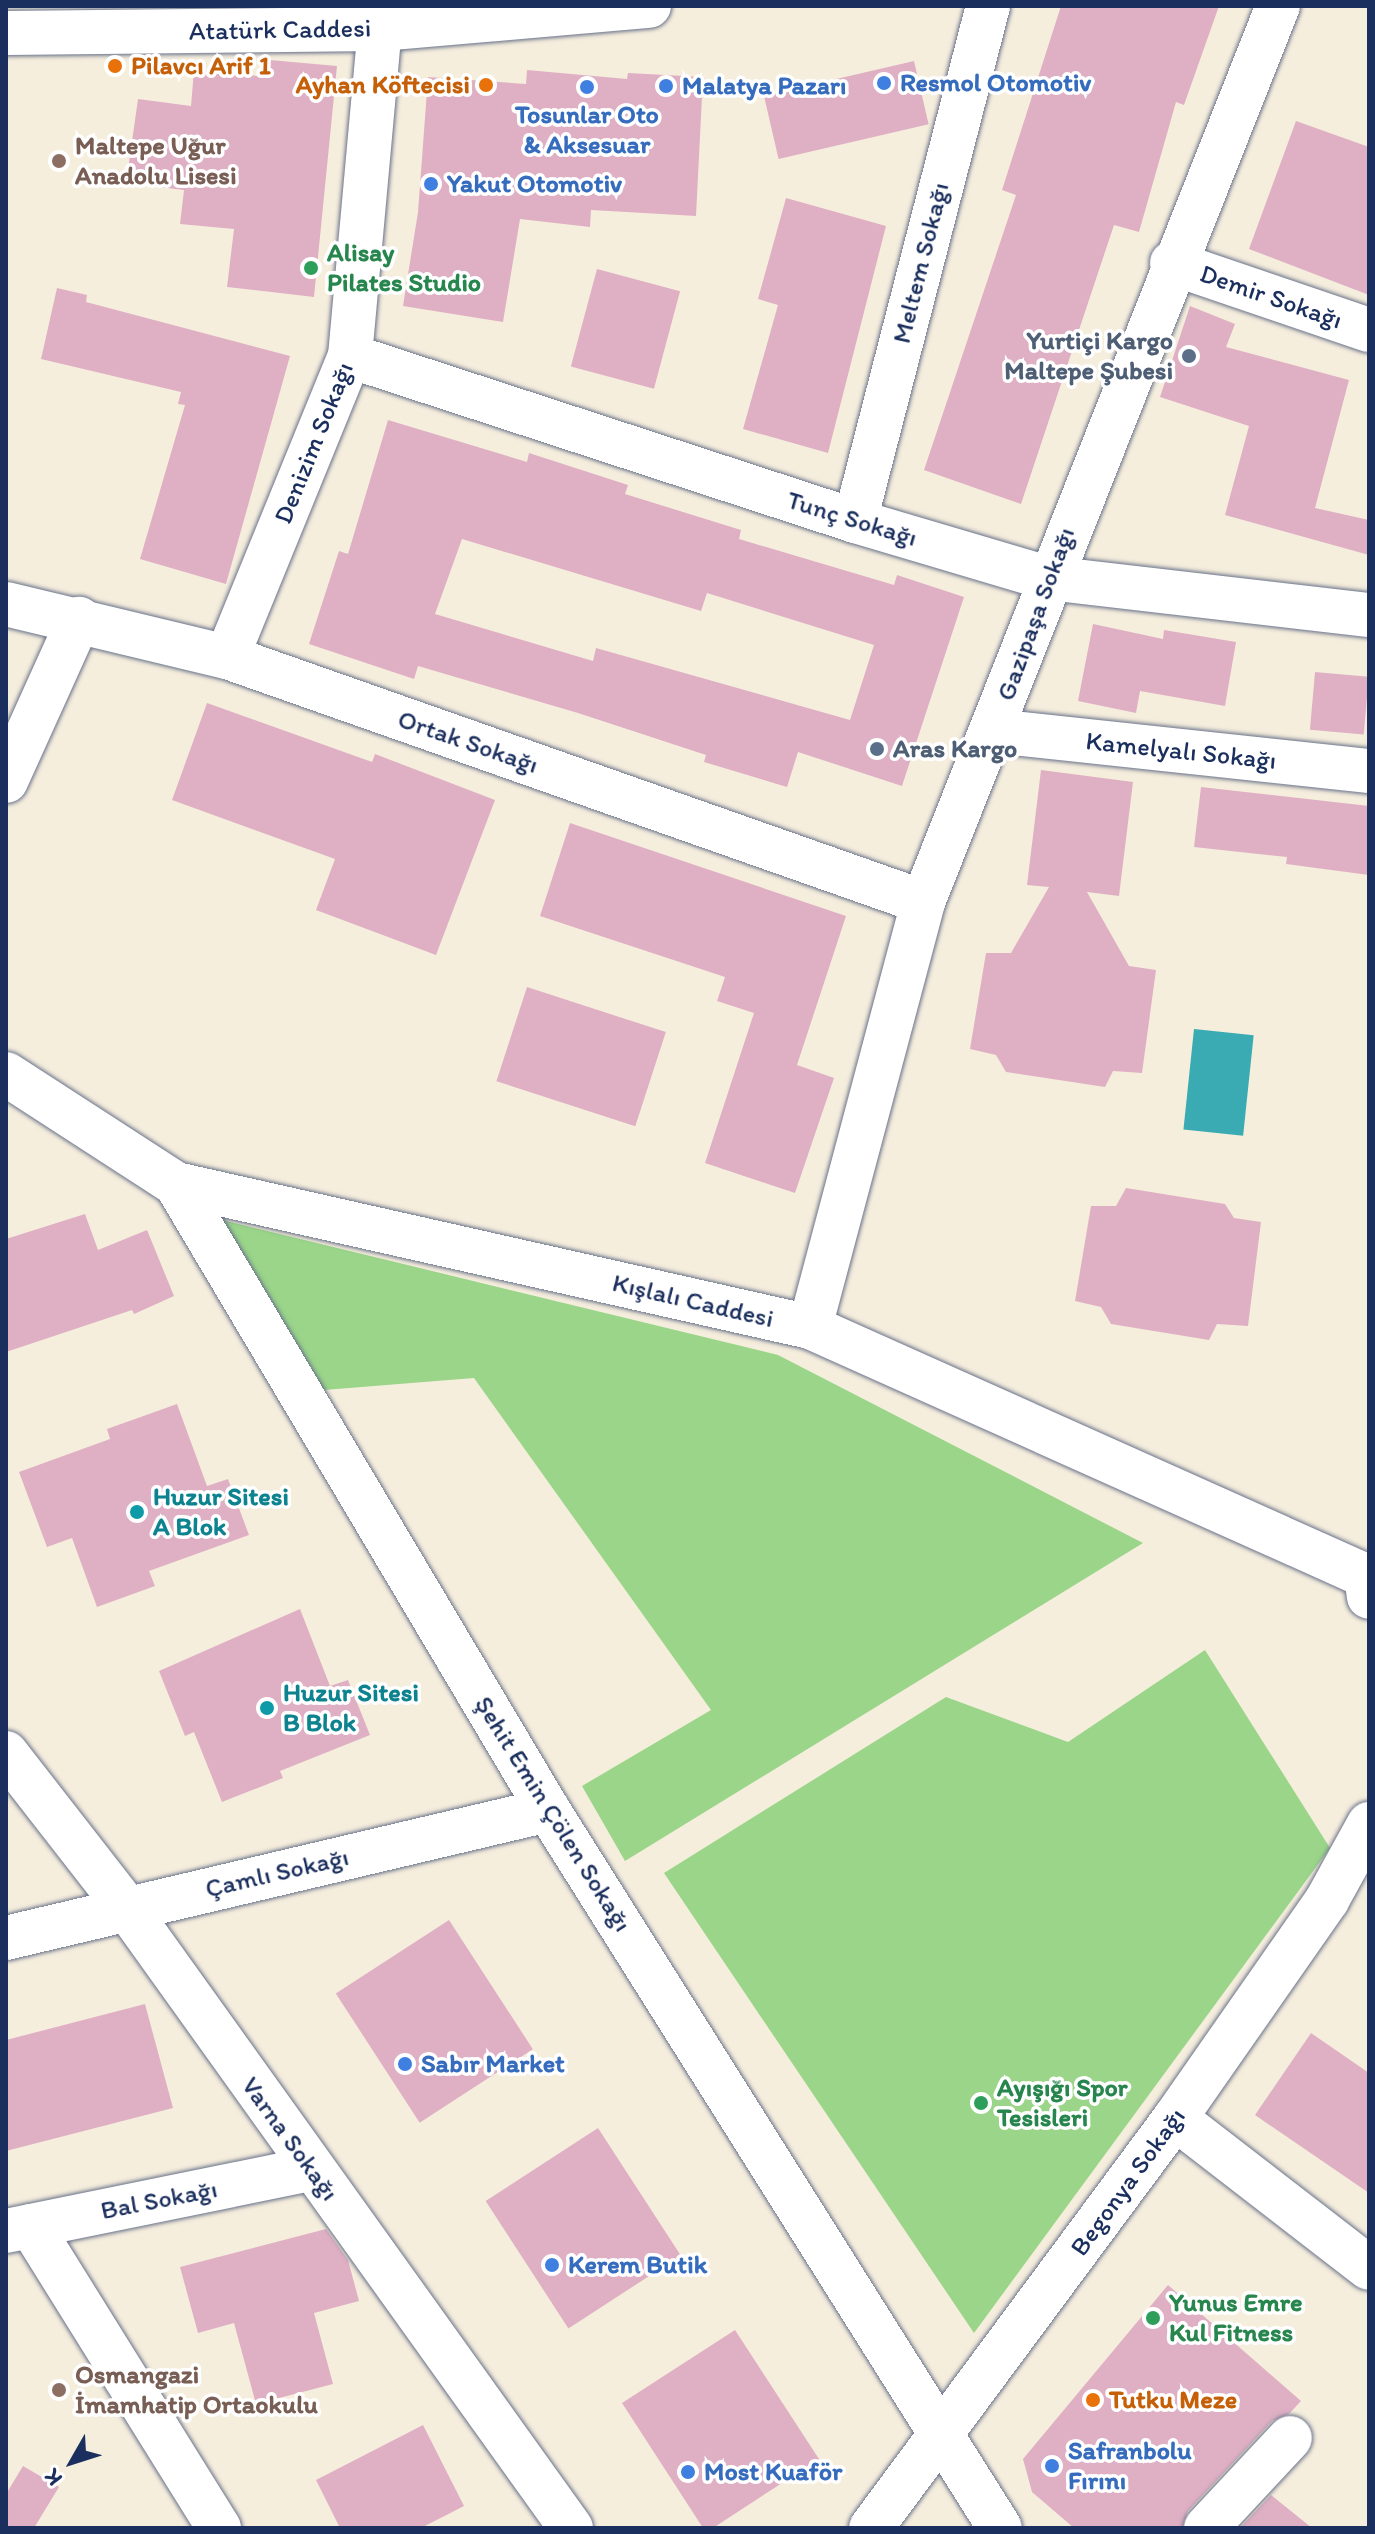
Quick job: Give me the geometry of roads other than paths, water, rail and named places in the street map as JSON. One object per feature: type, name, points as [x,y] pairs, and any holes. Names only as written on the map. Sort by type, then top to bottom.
[{"type":"street","name":"Atatürk Caddesi","points":[[6,33],[58,20],[380,29],[649,6]]},
{"type":"street","name":"Meltem Sokağı","points":[[855,521],[988,6]]},
{"type":"street","name":"Gazipaşa Sokağı","points":[[810,1327],[923,902],[994,731],[1048,578],[1172,263],[1278,6]]},
{"type":"street","name":"Denizim Sokağı","points":[[227,657],[350,356],[380,29]]},
{"type":"street","name":"Demir Sokağı","points":[[1172,263],[1369,330]]},
{"type":"street","name":"Tunç Sokağı","points":[[350,356],[855,521],[1048,578],[1369,615]]},
{"type":"street","name":"Ortak Sokağı","points":[[6,604],[79,619],[227,657],[923,902]]},
{"type":"street","points":[[6,781],[79,619]]},
{"type":"street","name":"Kamelyalı Sokağı","points":[[994,731],[1369,771]]},
{"type":"street","name":"Kışlalı Caddesi","points":[[6,1074],[176,1184],[810,1327],[1368,1583]]},
{"type":"street","name":"Şehit Emin Çölen Sokağı","points":[[176,1184],[548,1810],[1000,2528]]},
{"type":"street","name":"Varna Sokağı","points":[[6,1753],[126,1907],[571,2528]]},
{"type":"street","name":"Çamlı Sokağı","points":[[6,1938],[126,1907],[548,1810]]},
{"type":"street","name":"Begonya Sokağı","points":[[871,2528],[942,2437],[1175,2118],[1327,1900],[1369,1824]]},
{"type":"street","points":[[1175,2118],[1369,2268]]},
{"type":"street","name":"Bal Sokağı","points":[[19,2228],[312,2169]]},
{"type":"street","points":[[19,2228],[219,2528]]},
{"type":"street","points":[[1206,2528],[1290,2438]]},
{"type":"water","points":[[1194,1029],[1254,1035],[1243,1136],[1183,1129]]},
{"type":"place","name":"Pilavcı Arif 1","points":[[115,66]]},
{"type":"place","name":"Resmol Otomotiv","points":[[884,83]]},
{"type":"place","name":"Ayhan Köftecisi","points":[[486,85]]},
{"type":"place","name":"Malatya Pazarı","points":[[666,86]]},
{"type":"place","name":"Tosunlar Oto & Aksesuar","points":[[587,87]]},
{"type":"place","name":"Maltepe Uğur Anadolu Lisesi","points":[[59,161]]},
{"type":"place","name":"Yakut Otomotiv","points":[[431,184]]},
{"type":"place","name":"Alisay Pilates Studio","points":[[311,268]]},
{"type":"place","name":"Yurtiçi Kargo Maltepe Şubesi","points":[[1189,356]]},
{"type":"place","name":"Aras Kargo","points":[[877,749]]},
{"type":"place","name":"Huzur Sitesi A Blok","points":[[137,1512]]},
{"type":"place","name":"Huzur Sitesi B Blok","points":[[267,1708]]},
{"type":"place","name":"Sabır Market","points":[[405,2064]]},
{"type":"place","name":"Ayışığı Spor Tesisleri","points":[[981,2103]]},
{"type":"place","name":"Kerem Butik","points":[[552,2265]]},
{"type":"place","name":"Yunus Emre Kul Fitness","points":[[1153,2318]]},
{"type":"place","name":"Osmangazi İmamhatip Ortaokulu","points":[[59,2390]]},
{"type":"place","name":"Tutku Meze","points":[[1093,2400]]},
{"type":"place","name":"Safranbolu Fırını","points":[[1052,2466]]},
{"type":"place","name":"Most Kuaför","points":[[688,2472]]}]
